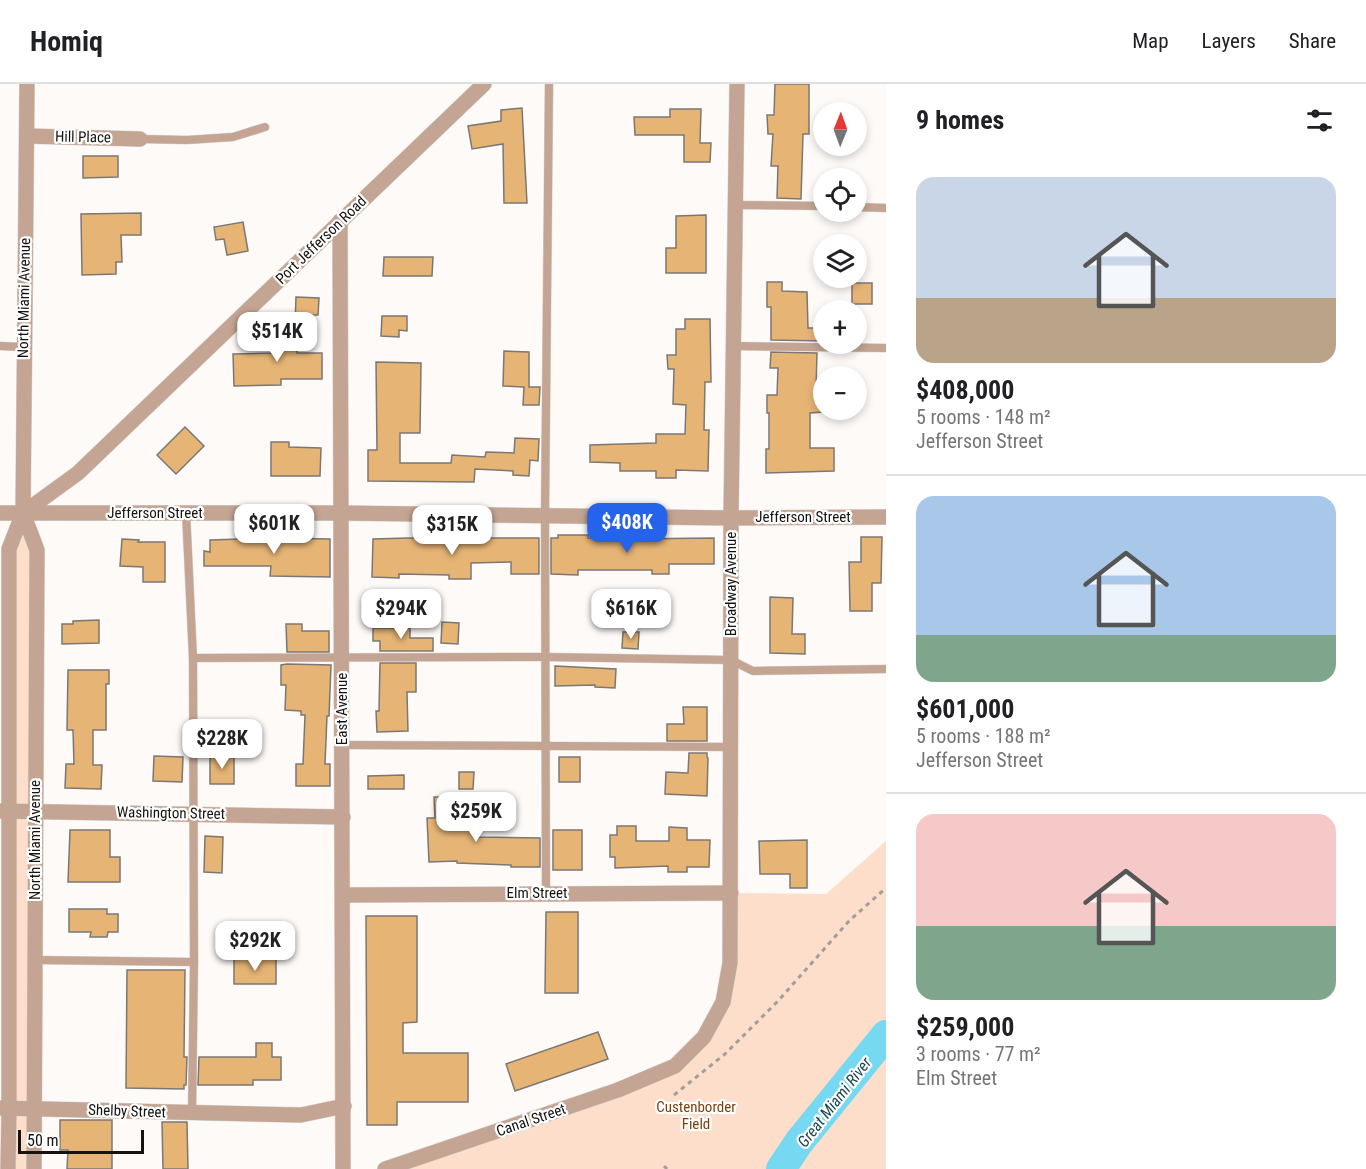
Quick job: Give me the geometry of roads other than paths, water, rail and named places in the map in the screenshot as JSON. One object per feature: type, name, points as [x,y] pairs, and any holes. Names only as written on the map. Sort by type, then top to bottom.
[{"type":"street","name":"North Miami Avenue","points":[[27,84],[23,513],[37,550],[34,1169]]},
{"type":"street","name":"Port Jefferson Road","points":[[23,513],[78,472],[484,84]]},
{"type":"street","name":"Broadway Avenue","points":[[675,1066],[704,1037],[723,1002],[730,963],[731,518],[737,84]]},
{"type":"street","name":"Hill Place","points":[[27,136],[140,138]]},
{"type":"street","name":"East Avenue","points":[[340,221],[343,1169]]},
{"type":"street","name":"Jefferson Street","points":[[0,513],[886,517]]},
{"type":"street","name":"North Miami Avenue","points":[[8,1169],[5,1108],[4,811],[9,549],[23,513]]},
{"type":"street","name":"Washington Street","points":[[4,811],[342,817]]},
{"type":"street","name":"Elm Street","points":[[343,895],[546,892],[731,893]]},
{"type":"street","name":"Canal Street","points":[[385,1169],[618,1090],[675,1066]]},
{"type":"street","name":"Shelby Street","points":[[5,1108],[301,1115],[344,1106]]},
{"type":"lane","points":[[546,892],[545,515],[549,84]]},
{"type":"lane","points":[[140,138],[188,140],[233,137],[265,127]]},
{"type":"lane","points":[[735,205],[813,207]]},
{"type":"lane","points":[[867,207],[886,208]]},
{"type":"lane","points":[[0,346],[23,347]]},
{"type":"lane","points":[[733,346],[886,348]]},
{"type":"lane","points":[[186,513],[193,658],[192,1113]]},
{"type":"lane","points":[[193,658],[545,657],[731,660],[753,671],[886,669]]},
{"type":"lane","points":[[342,745],[731,747]]},
{"type":"lane","points":[[35,960],[194,962]]},
{"type":"waterway","name":"Great Miami River","points":[[781,1169],[799,1142],[886,1035]]},
{"type":"park label","name":"Custenborder Field","points":[[696,1116]]}]
